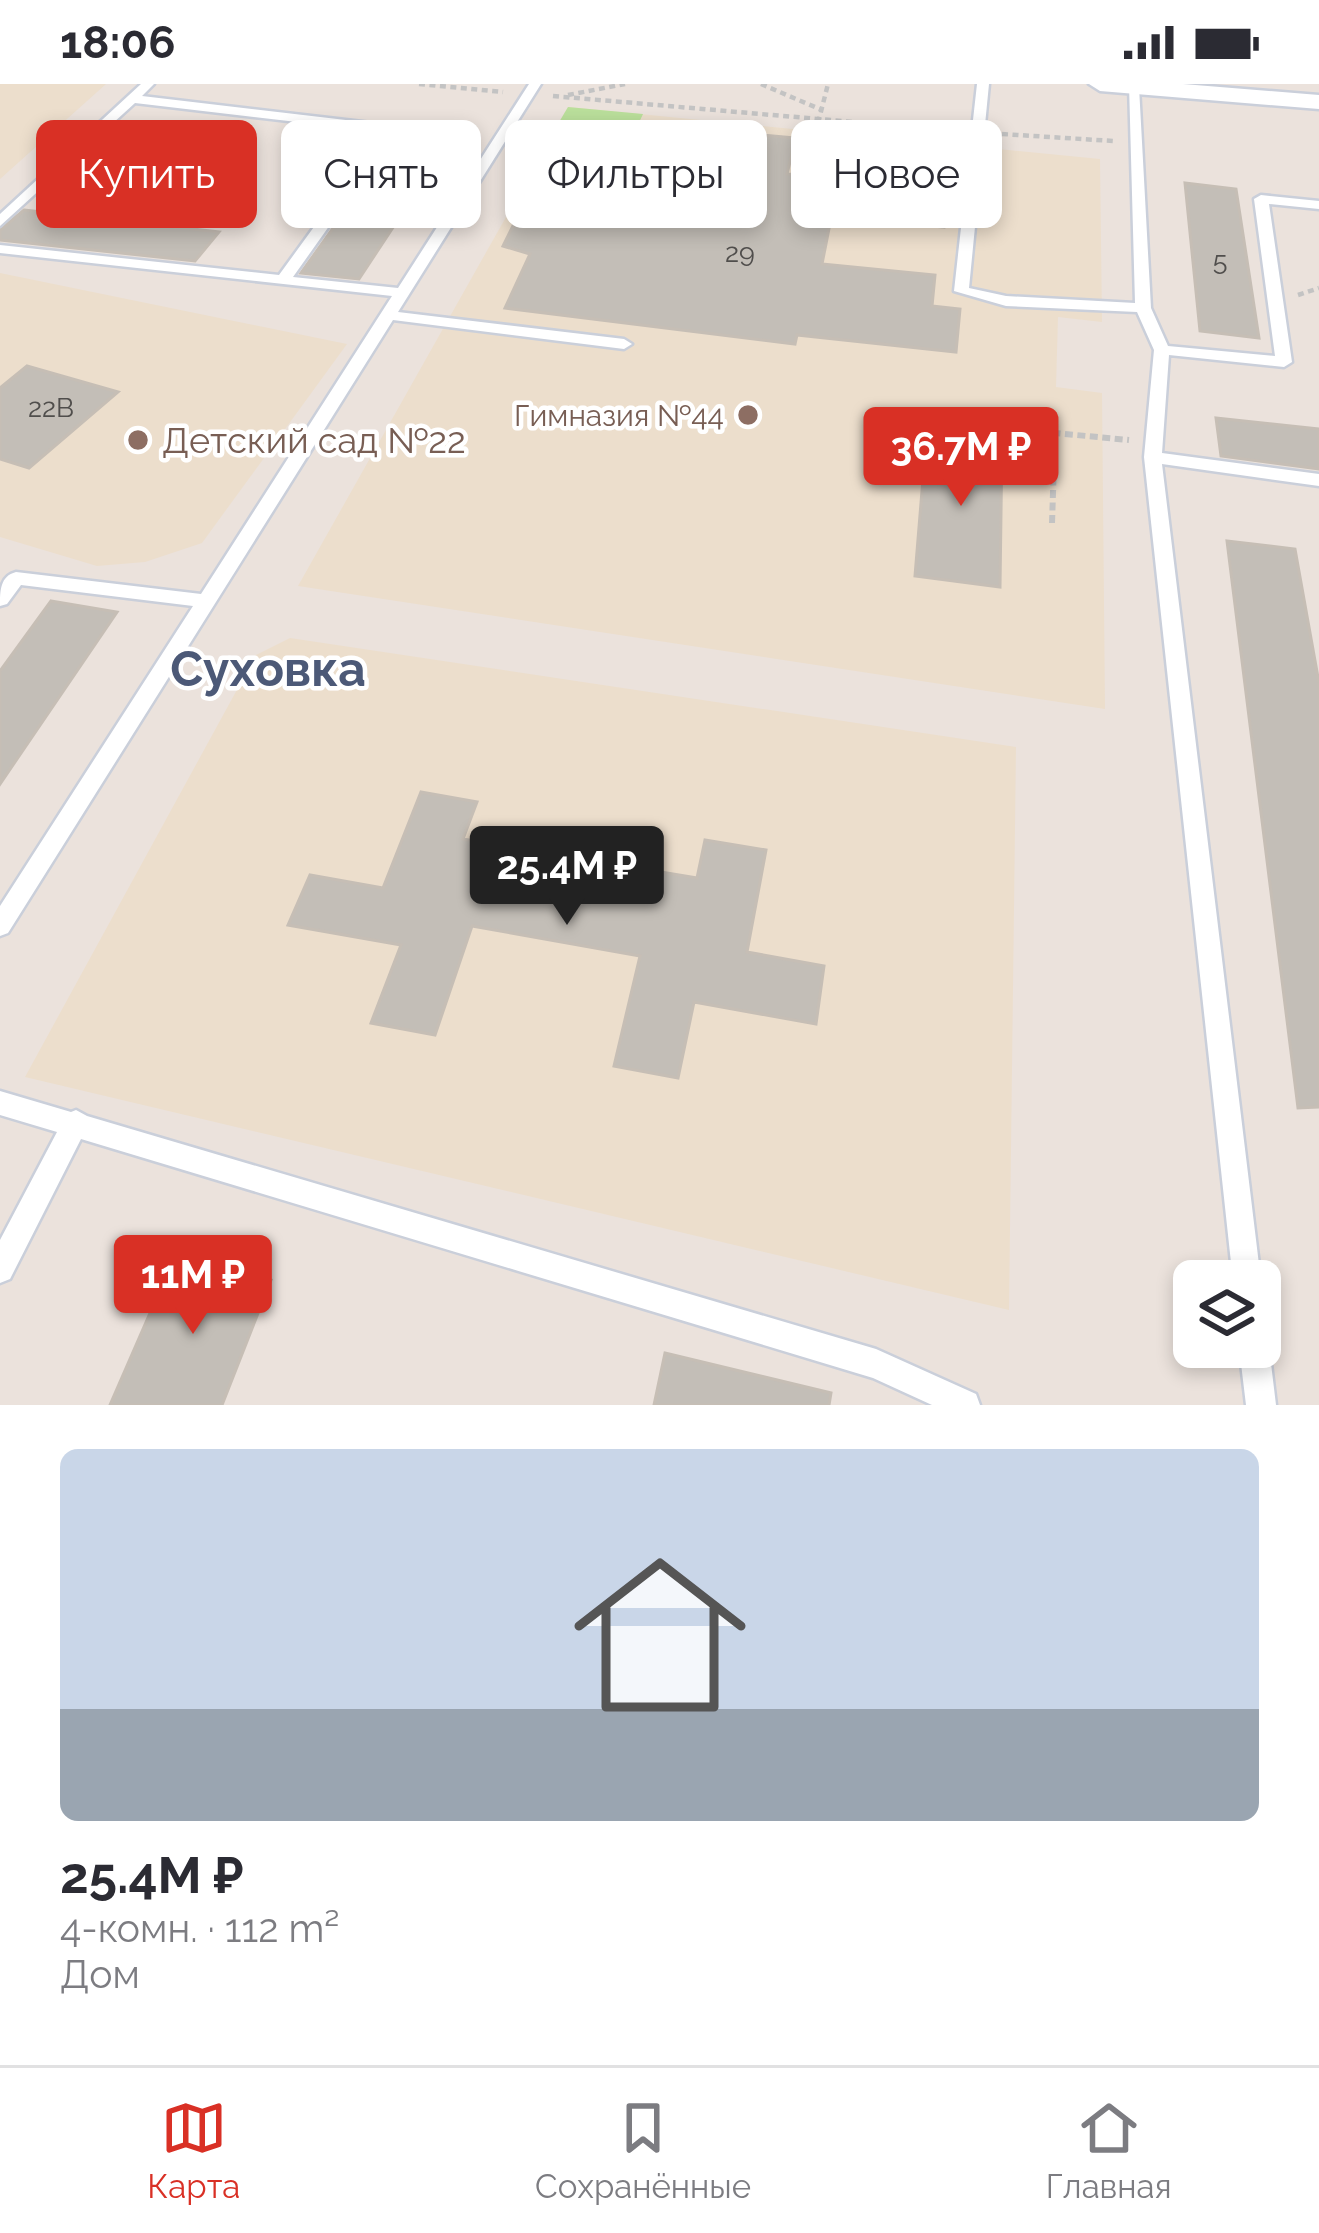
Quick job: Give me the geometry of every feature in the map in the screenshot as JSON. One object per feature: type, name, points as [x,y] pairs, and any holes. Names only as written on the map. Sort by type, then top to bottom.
[{"type":"street","points":[[1100,84],[1260,91],[1319,102]]},
{"type":"lane","points":[[0,222],[148,84]]},
{"type":"lane","points":[[979,120],[983,84]]},
{"type":"lane","points":[[1133,87],[1143,308],[1162,350],[1154,450],[1244,1260]]},
{"type":"lane","points":[[0,926],[531,89]]},
{"type":"lane","points":[[132,99],[392,129],[283,280]]},
{"type":"lane","points":[[1162,350],[1284,362],[1261,199],[1319,205]]},
{"type":"lane","points":[[968,228],[961,292],[1006,301],[1143,308]]},
{"type":"lane","points":[[0,249],[402,293]]},
{"type":"lane","points":[[388,315],[624,344]]},
{"type":"lane","points":[[1154,450],[1319,480]]},
{"type":"lane","points":[[0,598],[16,578],[206,602]]},
{"type":"lane","points":[[0,1103],[876,1364],[965,1405]]},
{"type":"lane","points":[[0,1269],[76,1122]]},
{"type":"lane","points":[[1257,1368],[1261,1405]]},
{"type":"path","points":[[419,84],[531,89],[559,97],[830,120]]},
{"type":"path","points":[[559,97],[626,84]]},
{"type":"path","points":[[760,84],[822,110]]},
{"type":"path","points":[[819,119],[828,84]]},
{"type":"path","points":[[1002,135],[1132,143]]},
{"type":"path","points":[[1052,523],[1055,433],[1154,450]]},
{"type":"shaded area","points":[[0,84],[106,84],[66,120],[36,120],[36,147],[0,179]]},
{"type":"shaded area","name":"Гимназия №44","points":[[568,107],[701,120],[561,120]]},
{"type":"shaded area","name":"Гимназия №44","points":[[767,126],[791,129],[791,228],[1002,228],[1002,149],[1100,159],[1102,322],[1058,317],[1056,387],[1102,393],[1105,709],[298,586],[505,219],[505,228],[767,228]]},
{"type":"shaded area","name":"Детский сад №22","points":[[0,273],[347,344],[202,543],[145,562],[97,566],[0,537]]},
{"type":"shaded area","points":[[290,638],[1016,747],[1009,1310],[25,1077],[256,655]]},
{"type":"green space","points":[[568,107],[643,114],[640,120],[560,120]]},
{"type":"building","points":[[767,135],[791,138],[787,174],[791,174],[791,228],[829,228],[822,264],[935,275],[932,306],[960,309],[956,352],[797,335],[795,344],[505,308],[530,254],[503,246],[512,228],[767,228]]},
{"type":"building","points":[[1185,183],[1236,189],[1259,338],[1200,331]]},
{"type":"building","points":[[24,210],[36,211],[36,228],[219,232],[195,261],[0,240],[0,230]]},
{"type":"building","points":[[333,228],[393,228],[359,279],[301,273]]},
{"type":"building","points":[[27,366],[118,392],[29,468],[0,459],[0,388]]},
{"type":"building","points":[[1216,418],[1319,429],[1319,469],[1221,456]]},
{"type":"building","points":[[927,430],[1002,438],[1000,587],[915,576]]},
{"type":"building","points":[[1227,541],[1295,549],[1319,683],[1319,1107],[1298,1108]]},
{"type":"building","points":[[51,601],[117,612],[0,784],[0,671]]},
{"type":"building","points":[[421,792],[477,802],[463,839],[697,878],[705,840],[766,850],[747,952],[824,966],[816,1024],[694,1002],[678,1078],[614,1066],[640,956],[472,926],[435,1035],[371,1023],[401,945],[288,925],[310,875],[383,888]]},
{"type":"building","points":[[174,1258],[271,1280],[222,1405],[110,1405]]},
{"type":"building","points":[[665,1353],[831,1393],[829,1405],[654,1405]]},
{"type":"place","name":"Гимназия №44","points":[[748,415]]},
{"type":"place","name":"Детский сад №22","points":[[138,440]]},
{"type":"district","name":"Суховка","points":[[268,669]]}]
